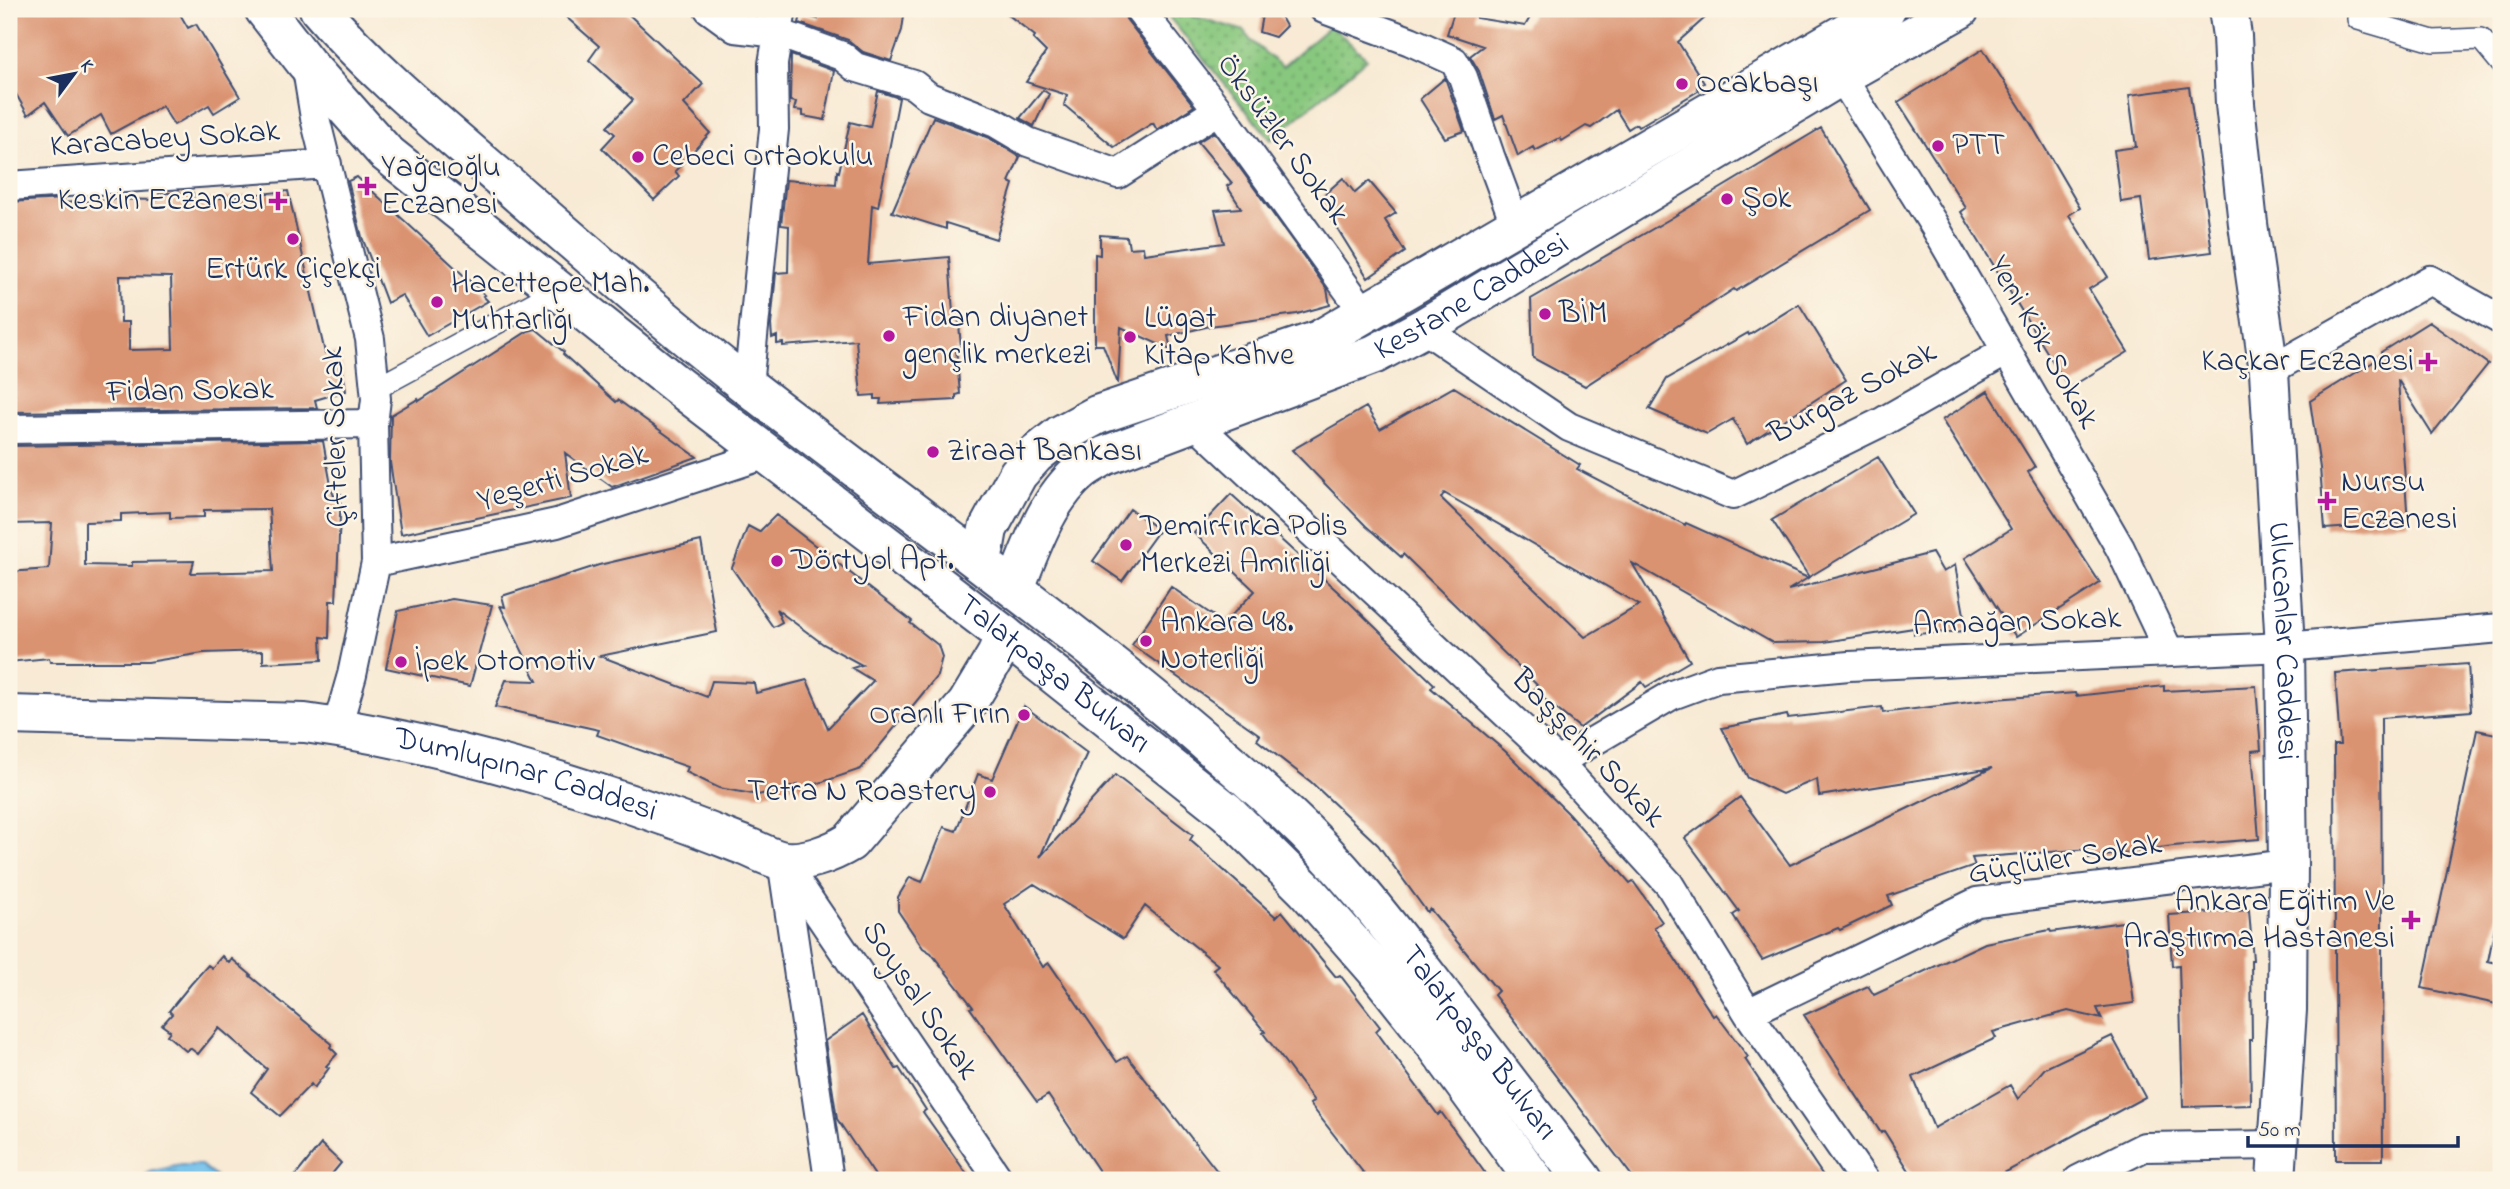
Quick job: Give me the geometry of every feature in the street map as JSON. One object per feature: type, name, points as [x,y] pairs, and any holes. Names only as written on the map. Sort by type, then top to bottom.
[{"type":"main road","name":"Talatpaşa Bulvarı","points":[[264,9],[306,63],[386,152],[678,386],[989,623],[1227,812],[1306,890],[1375,969],[1437,1047],[1534,1180]]},
{"type":"main road","name":"Talatpaşa Bulvarı","points":[[319,9],[340,33],[396,86],[619,281],[748,386],[1133,681],[1292,819],[1337,865],[1393,931],[1583,1180]]},
{"type":"main road","name":"Kestane Caddesi","points":[[989,623],[1015,589],[1046,517],[1060,495],[1080,472],[1104,456],[1375,354],[1423,328],[1841,76],[1960,9]]},
{"type":"main road","name":"Ulucanlar Caddesi","points":[[2201,9],[2235,104]]},
{"type":"main road","name":"Ulucanlar Caddesi","points":[[2228,9],[2235,104],[2269,371],[2285,647],[2287,1010],[2277,1163]]},
{"type":"main road","name":"Kestane Caddesi","points":[[989,623],[982,563],[988,529],[1018,474],[1035,455],[1060,435],[1097,415],[1319,340],[1517,226],[1868,14]]},
{"type":"main road","name":"Dumlupınar Caddesi","points":[[9,715],[306,723],[337,727],[406,740],[553,779],[666,816],[782,860],[830,855],[850,842],[967,704],[989,623]]},
{"type":"street","points":[[709,9],[735,28],[780,21],[842,55],[855,67],[914,85],[929,97],[996,123],[1028,142],[1118,174],[1218,110]]},
{"type":"street","name":"Öksüzler Sokak","points":[[1139,9],[1218,110],[1366,315]]},
{"type":"street","points":[[1324,9],[1410,41],[1454,61],[1463,77],[1517,226]]},
{"type":"street","points":[[2358,19],[2433,41],[2481,39],[2501,62]]},
{"type":"street","points":[[748,386],[774,129],[773,64],[780,21]]},
{"type":"street","name":"Çifteler Sokak","points":[[306,63],[315,118],[370,339],[375,390],[373,424],[376,562],[352,675],[337,727]]},
{"type":"street","name":"Yeni Kök Sokak","points":[[1841,76],[1934,225],[2120,548],[2169,652]]},
{"type":"street","name":"Karacabey Sokak","points":[[9,186],[327,164]]},
{"type":"street","points":[[2269,371],[2430,280],[2501,320]]},
{"type":"street","points":[[375,390],[558,290]]},
{"type":"street","name":"Burgaz Sokak","points":[[1423,328],[1569,427],[1733,495],[1884,421],[2005,352]]},
{"type":"street","name":"Başşehir Sokak","points":[[1194,422],[1558,762],[1669,884],[1748,1013],[1864,1180]]},
{"type":"street","name":"Fidan Sokak","points":[[9,429],[373,424]]},
{"type":"street","name":"Yeşerti Sokak","points":[[376,562],[557,523],[767,454]]},
{"type":"street","name":"Armağan Sokak","points":[[1558,762],[1672,695],[1718,678],[1850,666],[2285,647],[2501,628]]},
{"type":"street","points":[[782,860],[829,1180]]},
{"type":"street","name":"Soysal Sokak","points":[[782,860],[999,1180]]},
{"type":"street","name":"Güçlüler Sokak","points":[[1748,1013],[1977,902],[2288,864]]},
{"type":"street","points":[[2078,1180],[2144,1147],[2277,1163]]},
{"type":"green space","points":[[1169,9],[1245,31],[1250,40],[1282,67],[1331,25],[1367,59],[1271,140],[1168,16]]},
{"type":"water","points":[[180,1165],[201,1165],[219,1180],[139,1180],[150,1172]]},
{"type":"building","points":[[9,9],[177,9],[188,28],[196,24],[240,97],[214,113],[209,105],[174,125],[162,106],[111,134],[101,115],[68,136],[45,102],[28,115],[9,82]]},
{"type":"building","points":[[557,9],[623,9],[703,84],[684,104],[710,133],[675,171],[679,176],[654,200],[602,148],[615,134],[607,127],[633,100],[589,60],[599,46]]},
{"type":"building","points":[[820,9],[905,9],[902,30],[891,61],[863,52],[848,40],[799,23],[801,15],[818,19]]},
{"type":"building","points":[[1001,9],[1123,9],[1126,19],[1194,106],[1157,130],[1153,123],[1114,147],[1064,105],[1067,95],[1026,82],[1046,52],[1033,39],[1035,36]]},
{"type":"building","points":[[1455,9],[1477,9],[1476,18],[1525,26],[1535,9],[1715,9],[1678,42],[1704,83],[1697,87],[1698,91],[1638,127],[1636,124],[1628,129],[1616,110],[1591,128],[1586,126],[1562,141],[1560,138],[1535,151],[1533,147],[1518,156],[1503,115],[1495,119],[1479,71],[1470,56],[1483,46],[1447,34]]},
{"type":"building","points":[[1277,10],[1286,26],[1275,37],[1259,32],[1262,15]]},
{"type":"building","points":[[1983,49],[2080,208],[2069,215],[2108,277],[2089,289],[2128,352],[2069,388],[1961,212],[1966,208],[1898,102]]},
{"type":"building","points":[[791,55],[834,71],[825,120],[803,116],[803,111],[794,110],[796,102],[790,101]]},
{"type":"building","points":[[1445,78],[1464,131],[1445,138],[1420,99]]},
{"type":"building","points":[[2189,87],[2212,252],[2149,260],[2141,199],[2121,202],[2114,150],[2136,147],[2129,95]]},
{"type":"building","points":[[1043,90],[1049,94],[1034,126],[1020,118]]},
{"type":"building","points":[[878,91],[899,98],[878,207],[872,205],[868,264],[949,257],[953,313],[958,313],[961,347],[956,348],[960,394],[956,395],[956,400],[880,404],[881,399],[875,399],[875,395],[861,396],[856,340],[783,346],[783,343],[777,344],[777,336],[772,338],[776,273],[788,272],[789,226],[781,225],[786,180],[836,184],[850,122],[870,127]]},
{"type":"building","points":[[933,117],[989,138],[1020,157],[1009,182],[1013,184],[996,239],[946,223],[946,229],[892,212]]},
{"type":"building","points":[[1821,128],[1870,210],[1736,291],[1734,289],[1585,386],[1533,358],[1531,299]]},
{"type":"building","points":[[1214,132],[1327,289],[1330,305],[1297,314],[1210,326],[1168,336],[1171,350],[1121,327],[1118,384],[1103,345],[1095,345],[1095,254],[1100,255],[1100,235],[1127,237],[1129,248],[1143,247],[1144,254],[1224,243],[1215,210],[1241,208],[1227,186],[1232,183],[1198,142]]},
{"type":"building","points":[[357,177],[485,295],[483,296],[488,301],[427,336],[402,295],[387,303],[362,237],[348,181]]},
{"type":"building","points":[[1343,178],[1355,193],[1369,181],[1396,213],[1385,220],[1405,252],[1368,278],[1319,199]]},
{"type":"building","points":[[288,191],[325,353],[340,353],[346,391],[315,400],[317,408],[9,412],[9,359],[14,358],[9,283],[9,202],[64,199],[63,203],[113,199],[158,200],[159,193],[193,193],[193,201]],"holes":[[[120,276],[171,277],[173,349],[129,350],[129,322],[121,322]]]},
{"type":"building","points":[[1799,304],[1846,380],[1747,444],[1733,419],[1707,434],[1649,409],[1667,379],[1748,333],[1749,335]]},
{"type":"building","points":[[2429,322],[2488,364],[2432,434],[2398,380],[2408,523],[2325,529],[2320,468],[2310,401],[2383,356],[2381,352]]},
{"type":"building","points":[[536,329],[616,402],[618,400],[697,457],[612,487],[565,453],[571,498],[401,534],[390,462],[391,415],[418,399],[419,401],[528,331]]},
{"type":"building","points":[[1454,387],[1580,465],[1577,469],[1685,525],[1686,523],[1808,578],[1788,590],[1932,553],[1943,572],[1955,565],[1967,631],[1914,634],[1914,628],[1824,642],[1773,643],[1632,563],[1690,661],[1646,687],[1642,682],[1580,728],[1533,690],[1537,685],[1403,554],[1401,557],[1366,526],[1292,450],[1366,407],[1380,429]],"holes":[[[1444,493],[1639,605],[1585,637],[1441,498]]]},
{"type":"building","points":[[1988,391],[2035,467],[2028,472],[2100,583],[2016,637],[1965,558],[2011,529],[1942,420]]},
{"type":"building","points":[[323,441],[332,491],[334,496],[341,494],[336,601],[330,601],[329,638],[321,637],[322,660],[263,663],[263,651],[203,653],[148,662],[50,662],[49,658],[9,662],[9,572],[49,569],[52,523],[9,524],[9,446]],"holes":[[[269,509],[273,571],[191,573],[194,561],[132,562],[132,566],[85,565],[85,522],[121,521],[121,514],[170,512],[170,518],[204,517],[204,510]]]},
{"type":"building","points":[[1878,457],[1914,514],[1809,577],[1772,520]]},
{"type":"building","points":[[1231,494],[1434,684],[1431,688],[1505,751],[1568,813],[1630,883],[1633,881],[1662,922],[1654,927],[1713,1016],[1716,1014],[1748,1057],[1745,1059],[1826,1180],[1635,1180],[1494,995],[1498,991],[1430,909],[1427,912],[1378,845],[1311,782],[1257,740],[1260,735],[1132,645],[1171,587],[1224,623],[1255,591],[1194,533]]},
{"type":"building","name":"Demirfırka Polis Merkezi Amirliği","points":[[1130,509],[1159,530],[1122,581],[1093,561]]},
{"type":"building","points":[[776,515],[912,621],[910,623],[938,645],[942,657],[937,676],[861,769],[799,790],[798,785],[758,795],[719,788],[686,772],[688,767],[597,735],[599,730],[495,707],[506,680],[537,681],[500,606],[505,607],[502,596],[599,565],[701,541],[717,632],[600,656],[707,697],[712,681],[754,683],[756,693],[807,680],[828,728],[873,681],[852,668],[862,665],[823,644],[776,609],[782,622],[773,627],[732,568],[748,526],[759,532]]},
{"type":"building","points":[[452,599],[492,605],[470,686],[386,668],[398,611]]},
{"type":"building","points":[[2468,664],[2471,711],[2381,718],[2383,1160],[2336,1160],[2334,745],[2340,745],[2335,673]]},
{"type":"building","points":[[2164,686],[2164,691],[2256,686],[2261,750],[2252,751],[2259,839],[2173,846],[2089,858],[2088,849],[1972,858],[1975,866],[1888,896],[1892,905],[1840,930],[1838,928],[1762,960],[1733,915],[1739,911],[1685,838],[1740,797],[1790,865],[1992,768],[1819,796],[1817,779],[1782,794],[1748,778],[1722,728],[1787,715],[1788,718],[1882,707],[1883,713],[1994,699],[2075,693],[2076,696]]},
{"type":"building","points":[[1024,706],[1087,753],[1040,857],[1115,775],[1193,835],[1190,840],[1276,917],[1282,911],[1336,977],[1340,975],[1380,1027],[1376,1031],[1438,1115],[1441,1112],[1490,1180],[1369,1180],[1310,1104],[1314,1101],[1263,1033],[1265,1032],[1213,969],[1218,965],[1145,906],[1123,939],[1034,884],[1004,904],[1043,967],[1049,963],[1117,1062],[1127,1056],[1224,1180],[1105,1180],[1048,1095],[1037,1102],[970,1008],[973,1007],[931,953],[923,948],[898,911],[898,897],[910,877],[922,882],[944,827],[956,831],[978,774],[992,779]]},
{"type":"building","points":[[2477,730],[2501,735],[2501,911],[2498,911],[2488,961],[2501,964],[2501,1005],[2422,988]]},
{"type":"building","points":[[2249,910],[2253,960],[2251,1105],[2183,1107],[2179,965],[2172,966],[2169,915]]},
{"type":"building","points":[[2123,922],[2134,1003],[2097,1008],[2102,1019],[2068,1011],[1993,1032],[1996,1038],[1913,1077],[1934,1128],[2010,1085],[2018,1099],[2045,1068],[2112,1036],[2145,1097],[1991,1180],[1915,1180],[1804,1015],[1868,986],[1874,995],[1985,943],[2050,930]]},
{"type":"building","points":[[222,956],[229,963],[232,959],[332,1044],[330,1047],[337,1054],[326,1066],[329,1068],[314,1088],[311,1084],[280,1116],[251,1092],[267,1069],[219,1028],[198,1054],[190,1048],[186,1051],[167,1035],[170,1031],[162,1025],[172,1014],[169,1011],[191,984],[208,965],[212,968]]},
{"type":"building","points":[[862,1015],[926,1110],[923,1112],[971,1180],[878,1180],[837,1119],[825,1041]]},
{"type":"building","points":[[321,1144],[341,1163],[327,1180],[292,1180]]},
{"type":"place","name":"Ocakbaşı","points":[[1682,84]]},
{"type":"place","name":"PTT","points":[[1938,146]]},
{"type":"place","name":"Cebeci Ortaokulu","points":[[638,157]]},
{"type":"place","name":"Yağcıoğlu Eczanesi","points":[[367,186]]},
{"type":"place","name":"Şok","points":[[1727,199]]},
{"type":"place","name":"Keskin Eczanesi","points":[[278,201]]},
{"type":"place","name":"Ertürk Çiçekçi","points":[[293,239]]},
{"type":"place","name":"Hacettepe Mah. Muhtarlığı","points":[[437,302]]},
{"type":"place","name":"BİM","points":[[1545,314]]},
{"type":"place","name":"Fidan diyanet gençlik merkezi","points":[[889,336]]},
{"type":"place","name":"Lügat Kitap Kahve","points":[[1130,337]]},
{"type":"place","name":"Kaçkar Eczanesi","points":[[2428,362]]},
{"type":"place","name":"Ziraat Bankası","points":[[933,452]]},
{"type":"place","name":"Nursu Eczanesi","points":[[2327,501]]},
{"type":"place","name":"Demirfırka Polis Merkezi Amirliği","points":[[1126,545]]},
{"type":"place","name":"Dörtyol Apt.","points":[[777,561]]},
{"type":"place","name":"Ankara 48. Noterliği","points":[[1146,641]]},
{"type":"place","name":"İpek Otomotiv","points":[[401,662]]},
{"type":"place","name":"Oranlı Fırın","points":[[1024,715]]},
{"type":"place","name":"Tetra N Roastery","points":[[990,792]]},
{"type":"place","name":"Ankara Eğitim Ve Araştırma Hastanesi","points":[[2411,920]]}]
